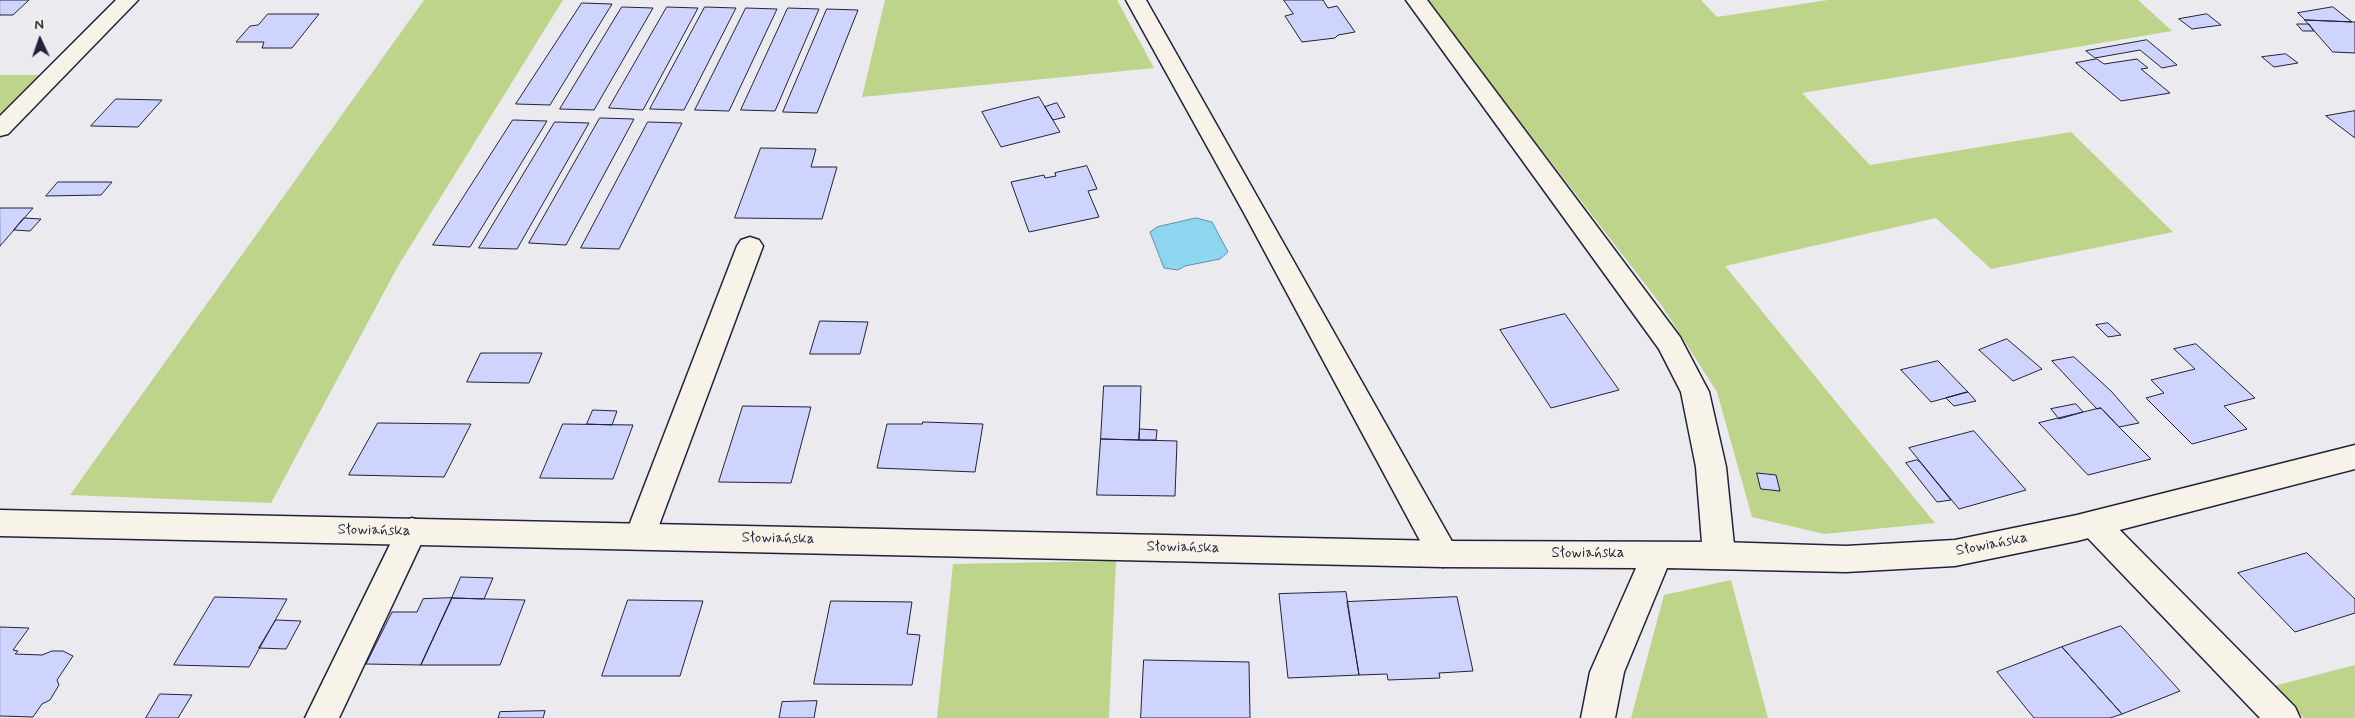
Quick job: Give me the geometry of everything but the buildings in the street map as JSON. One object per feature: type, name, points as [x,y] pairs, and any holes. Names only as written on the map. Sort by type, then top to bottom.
[{"type":"street","points":[[0,129],[128,0]]},
{"type":"street","points":[[1136,0],[1256,213],[1443,554]]},
{"type":"street","points":[[1416,0],[1670,344],[1695,392],[1711,467],[1720,555]]},
{"type":"street","points":[[640,536],[750,246]]},
{"type":"street","name":"Słowiańska","points":[[0,523],[1443,554],[1720,555],[1846,560],[1955,553],[2094,524],[2355,457]]},
{"type":"street","points":[[2094,524],[2283,718]]},
{"type":"street","points":[[322,718],[412,531]]},
{"type":"street","points":[[1598,718],[1606,672],[1657,555]]},
{"type":"green space","points":[[424,0],[563,0],[398,266],[271,503],[70,495]]},
{"type":"green space","points":[[885,0],[1117,0],[1154,68],[862,97]]},
{"type":"green space","points":[[1426,0],[1701,0],[1717,17],[1828,0],[2138,0],[2172,31],[1802,93],[1870,165],[2071,132],[2173,232],[1991,269],[1936,218],[1725,266],[1935,523],[1824,534],[1752,517],[1717,392],[1662,306]]},
{"type":"green space","points":[[0,75],[40,75],[0,115]]},
{"type":"green space","points":[[1116,561],[1109,718],[937,718],[953,564]]},
{"type":"green space","points":[[1731,580],[1768,718],[1631,718],[1664,595]]},
{"type":"green space","points":[[2355,665],[2355,718],[2304,718],[2274,686]]},
{"type":"water","points":[[1196,218],[1212,222],[1228,252],[1220,259],[1185,266],[1178,270],[1164,268],[1150,232],[1157,227]]}]
